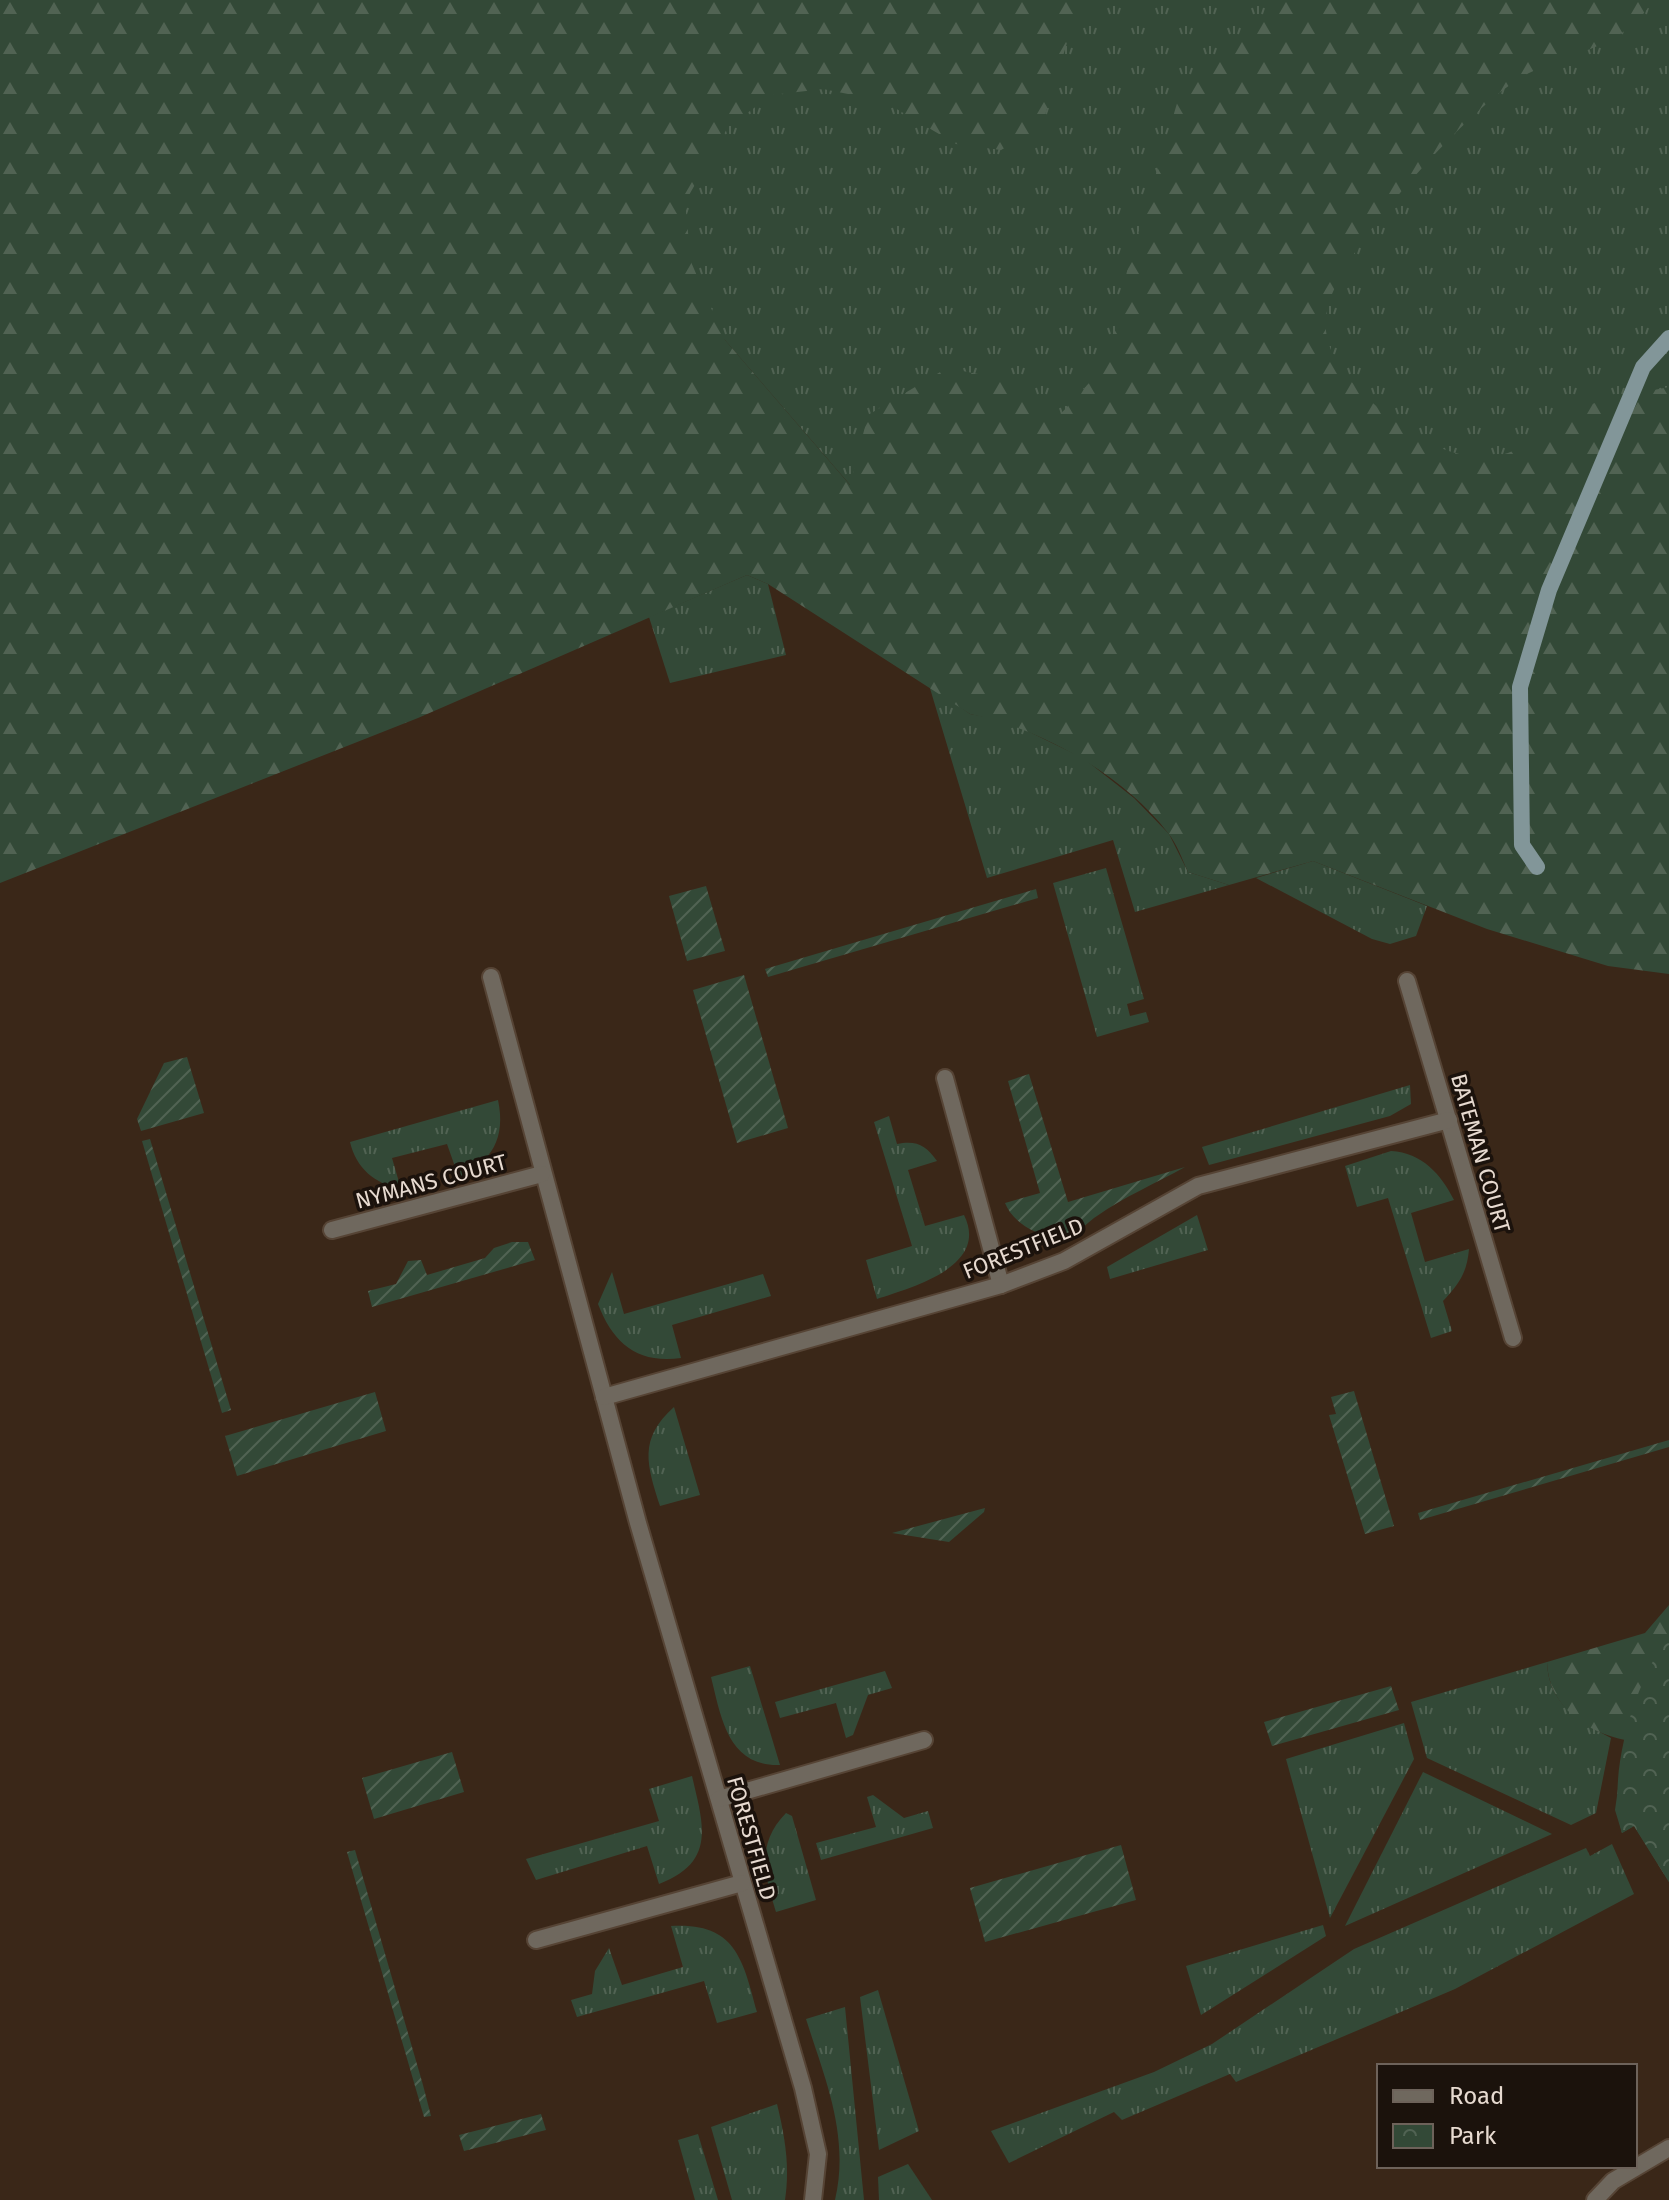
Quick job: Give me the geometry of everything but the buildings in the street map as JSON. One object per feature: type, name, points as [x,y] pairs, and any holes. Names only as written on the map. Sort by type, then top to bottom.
[{"type":"street","name":"FORESTFIELD","points":[[491,977],[604,1397],[803,2088],[818,2154],[813,2200]]},
{"type":"street","name":"BATEMAN COURT","points":[[1407,981],[1513,1338]]},
{"type":"street","points":[[945,1078],[1001,1285]]},
{"type":"street","name":"FORESTFIELD","points":[[604,1397],[1001,1285],[1064,1261],[1198,1186],[1449,1120]]},
{"type":"street","name":"NYMANS COURT","points":[[332,1230],[542,1174]]},
{"type":"street","points":[[719,1799],[924,1740]]},
{"type":"street","points":[[536,1940],[742,1883]]},
{"type":"street","points":[[1637,2167],[1669,2148]]},
{"type":"street","points":[[1595,2200],[1613,2181],[1635,2168]]},
{"type":"green space","points":[[0,0],[1086,0],[1070,33],[1041,128],[1001,150],[956,144],[883,101],[823,89],[772,95],[728,127],[685,202],[691,262],[725,340],[850,485],[868,415],[947,368],[1009,380],[1056,419],[1100,371],[1114,336],[1127,271],[1181,90],[1235,39],[1287,0],[1653,0],[1623,32],[1528,74],[1488,102],[1462,127],[1374,225],[1334,290],[1325,323],[1333,355],[1361,392],[1398,424],[1442,448],[1464,455],[1487,457],[1508,453],[1580,408],[1669,387],[1669,974],[1608,966],[1487,929],[1313,861],[1229,885],[1188,872],[1177,847],[1150,812],[1079,757],[1024,730],[970,714],[768,584],[747,575],[418,718],[0,883]]},
{"type":"green space","points":[[431,0],[1669,0],[1669,954],[851,486]]},
{"type":"green space","points":[[747,575],[768,584],[786,655],[670,683],[649,617]]},
{"type":"green space","points":[[929,685],[970,714],[1007,721],[1083,758],[1134,798],[1169,834],[1188,872],[1229,885],[1135,912],[1113,840],[987,878]]},
{"type":"green space","points":[[1313,861],[1427,906],[1416,936],[1390,944],[1372,939],[1256,878]]},
{"type":"green space","points":[[1106,868],[1144,999],[1127,1004],[1130,1016],[1146,1012],[1149,1022],[1097,1037],[1053,883]]},
{"type":"green space","points":[[706,886],[725,951],[687,961],[669,896]]},
{"type":"green space","points":[[1036,889],[1038,898],[768,977],[765,969]]},
{"type":"green space","points":[[744,975],[788,1128],[737,1143],[693,990]]},
{"type":"green space","points":[[187,1057],[204,1113],[141,1131],[137,1119],[164,1063]]},
{"type":"green space","points":[[1029,1074],[1068,1202],[1185,1167],[1118,1203],[1072,1234],[1053,1236],[1024,1225],[1005,1203],[1040,1193],[1008,1081]]},
{"type":"green space","points":[[1410,1085],[1411,1104],[1390,1116],[1209,1165],[1202,1147]]},
{"type":"green space","points":[[498,1100],[500,1126],[494,1147],[480,1164],[459,1178],[447,1144],[392,1158],[401,1189],[383,1183],[368,1173],[357,1160],[350,1142]]},
{"type":"green space","points":[[889,1116],[897,1144],[920,1145],[937,1161],[908,1170],[925,1226],[964,1215],[969,1233],[966,1249],[957,1262],[926,1281],[877,1299],[866,1260],[912,1246],[874,1122]]},
{"type":"green space","points":[[150,1139],[231,1410],[222,1413],[142,1141]]},
{"type":"green space","points":[[1391,1151],[1412,1156],[1429,1166],[1454,1200],[1411,1213],[1425,1262],[1469,1249],[1461,1278],[1443,1301],[1452,1331],[1431,1338],[1388,1198],[1357,1207],[1345,1166]]},
{"type":"green space","points":[[1197,1215],[1208,1250],[1110,1279],[1107,1267]]},
{"type":"green space","points":[[512,1242],[528,1242],[535,1260],[372,1307],[368,1291],[396,1284],[408,1261],[421,1260],[427,1275],[485,1258],[494,1248]]},
{"type":"green space","points":[[612,1272],[624,1314],[763,1274],[771,1296],[672,1325],[681,1358],[652,1358],[639,1354],[619,1340],[604,1318],[598,1304]]},
{"type":"green space","points":[[1354,1391],[1394,1526],[1365,1534],[1329,1415],[1336,1414],[1331,1397]]},
{"type":"green space","points":[[375,1392],[386,1431],[237,1476],[225,1436]]},
{"type":"green space","points":[[674,1407],[700,1495],[660,1506],[649,1465],[650,1442],[655,1430]]},
{"type":"green space","points":[[1669,1440],[1669,1447],[1420,1520],[1418,1513]]},
{"type":"green space","points":[[985,1508],[949,1542],[892,1533]]},
{"type":"green space","points":[[1669,1605],[1669,1882],[1634,1826],[1622,1833],[1615,1810],[1625,1740],[1596,1730],[1571,1714],[1554,1691],[1547,1662],[1645,1633]]},
{"type":"green space","points":[[1669,1636],[1669,1882],[1634,1826],[1622,1833],[1618,1785],[1626,1731],[1635,1704],[1656,1655]]},
{"type":"green space","points":[[1547,1662],[1553,1689],[1559,1700],[1587,1725],[1611,1738],[1596,1813],[1571,1825],[1427,1758],[1411,1702]]},
{"type":"green space","points":[[750,1666],[780,1765],[749,1758],[738,1749],[719,1708],[711,1677]]},
{"type":"green space","points":[[885,1671],[892,1688],[868,1695],[853,1735],[846,1738],[836,1703],[780,1718],[775,1702]]},
{"type":"green space","points":[[1391,1686],[1399,1710],[1272,1746],[1264,1722]]},
{"type":"green space","points":[[1404,1723],[1414,1759],[1330,1918],[1286,1759]]},
{"type":"green space","points":[[452,1752],[464,1792],[374,1819],[362,1778]]},
{"type":"green space","points":[[1423,1772],[1552,1834],[1345,1926]]},
{"type":"green space","points":[[692,1776],[700,1810],[701,1840],[698,1853],[678,1875],[659,1884],[647,1846],[536,1880],[526,1859],[659,1821],[649,1789]]},
{"type":"green space","points":[[873,1795],[904,1818],[928,1811],[933,1828],[821,1860],[816,1843],[876,1827],[867,1797]]},
{"type":"green space","points":[[786,1813],[792,1816],[816,1900],[776,1912],[768,1885],[766,1848],[776,1825]]},
{"type":"green space","points":[[1612,1844],[1634,1894],[1455,1989],[1236,2082],[1230,2074],[1122,2120],[1114,2112],[1009,2163],[991,2131],[1154,2072],[1212,2044],[1354,1949],[1586,1848],[1590,1856]]},
{"type":"green space","points":[[1121,1845],[1136,1900],[985,1942],[970,1888]]},
{"type":"green space","points":[[355,1850],[431,2116],[424,2117],[347,1852]]},
{"type":"green space","points":[[1323,1925],[1326,1936],[1201,2015],[1186,1966]]},
{"type":"green space","points":[[671,1926],[710,1930],[733,1948],[747,1976],[757,2012],[717,2023],[704,1981],[577,2017],[571,2000],[592,1994],[595,1971],[609,1948],[622,1985],[683,1967]]},
{"type":"green space","points":[[878,1990],[919,2131],[879,2150],[860,1997]]},
{"type":"green space","points":[[845,2007],[864,2200],[835,2200],[839,2176],[837,2130],[806,2019]]},
{"type":"green space","points":[[777,2104],[786,2152],[785,2200],[732,2200],[711,2127]]},
{"type":"green space","points":[[541,2114],[546,2130],[464,2151],[459,2135]]},
{"type":"green space","points":[[698,2134],[718,2200],[695,2200],[678,2140]]},
{"type":"green space","points":[[908,2164],[932,2200],[879,2200],[878,2177]]},
{"type":"waterway","points":[[1537,867],[1522,845],[1520,687],[1549,590],[1643,367],[1669,338]]}]
